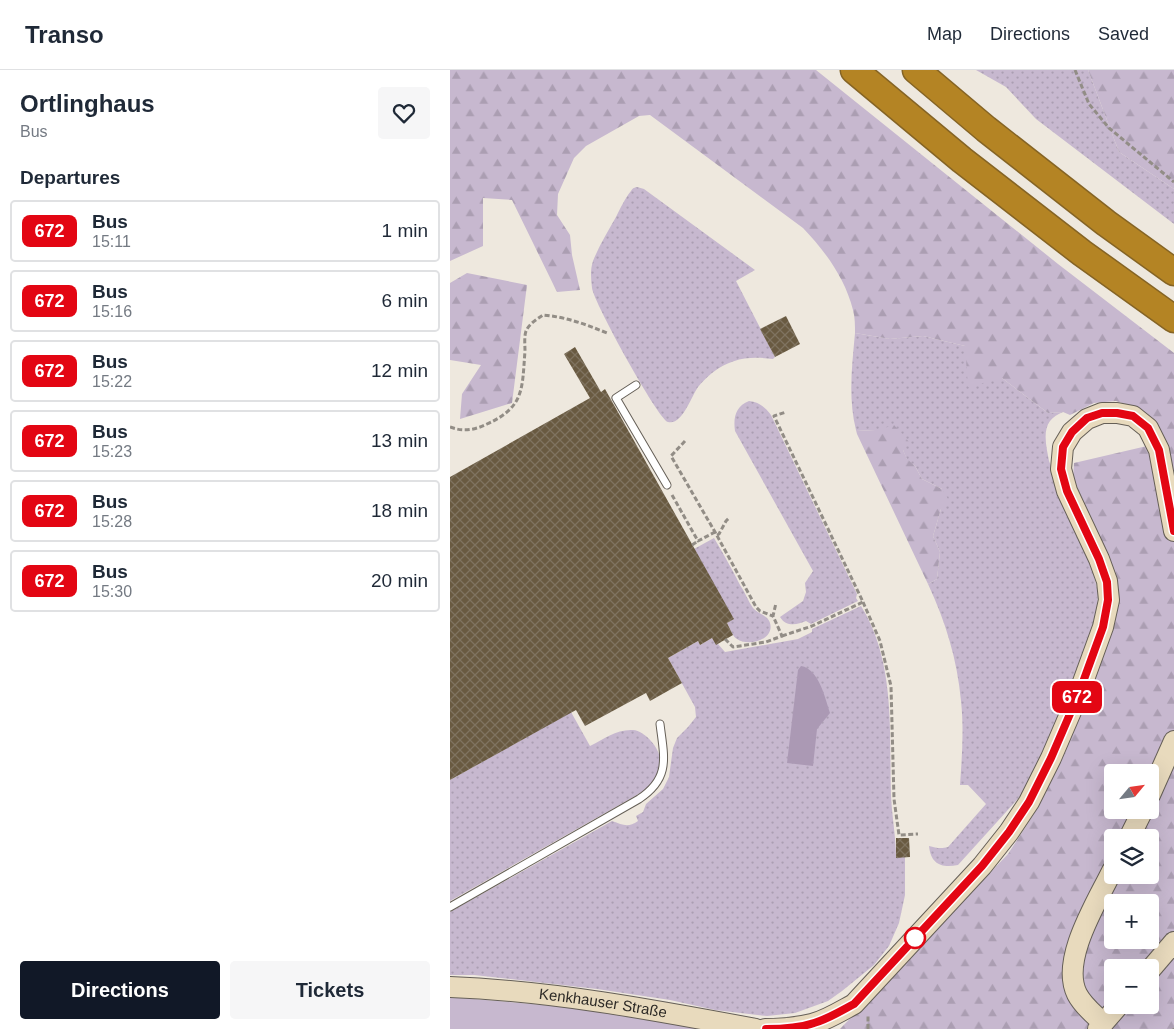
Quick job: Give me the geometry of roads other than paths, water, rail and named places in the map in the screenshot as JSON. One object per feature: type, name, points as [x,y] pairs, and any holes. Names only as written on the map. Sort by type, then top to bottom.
[{"type":"highway","points":[[854,70],[962,160],[1082,253],[1174,319]]},
{"type":"highway","points":[[916,70],[986,129],[1099,217],[1174,272]]},
{"type":"street","points":[[765,1029],[813,1024],[854,1004],[982,866],[1009,832],[1029,802],[1051,758],[1079,693],[1103,627],[1108,600],[1107,582],[1099,559],[1067,491],[1061,469],[1063,447],[1072,432],[1087,418],[1102,413],[1117,413],[1133,416],[1148,428],[1159,450],[1174,531]]},
{"type":"street","points":[[1159,775],[1174,741]]},
{"type":"street","points":[[1106,884],[1079,940],[1074,962],[1073,983],[1076,993],[1100,1026],[1111,1014]]},
{"type":"street","points":[[1159,960],[1174,942]]},
{"type":"street","name":"Kenkhauser Straße","points":[[450,987],[578,998],[651,1009],[756,1029]]},
{"type":"lane","points":[[636,385],[616,398],[667,486]]},
{"type":"lane","points":[[450,907],[639,800],[652,790],[660,779],[662,771],[663,747],[660,724]]}]
